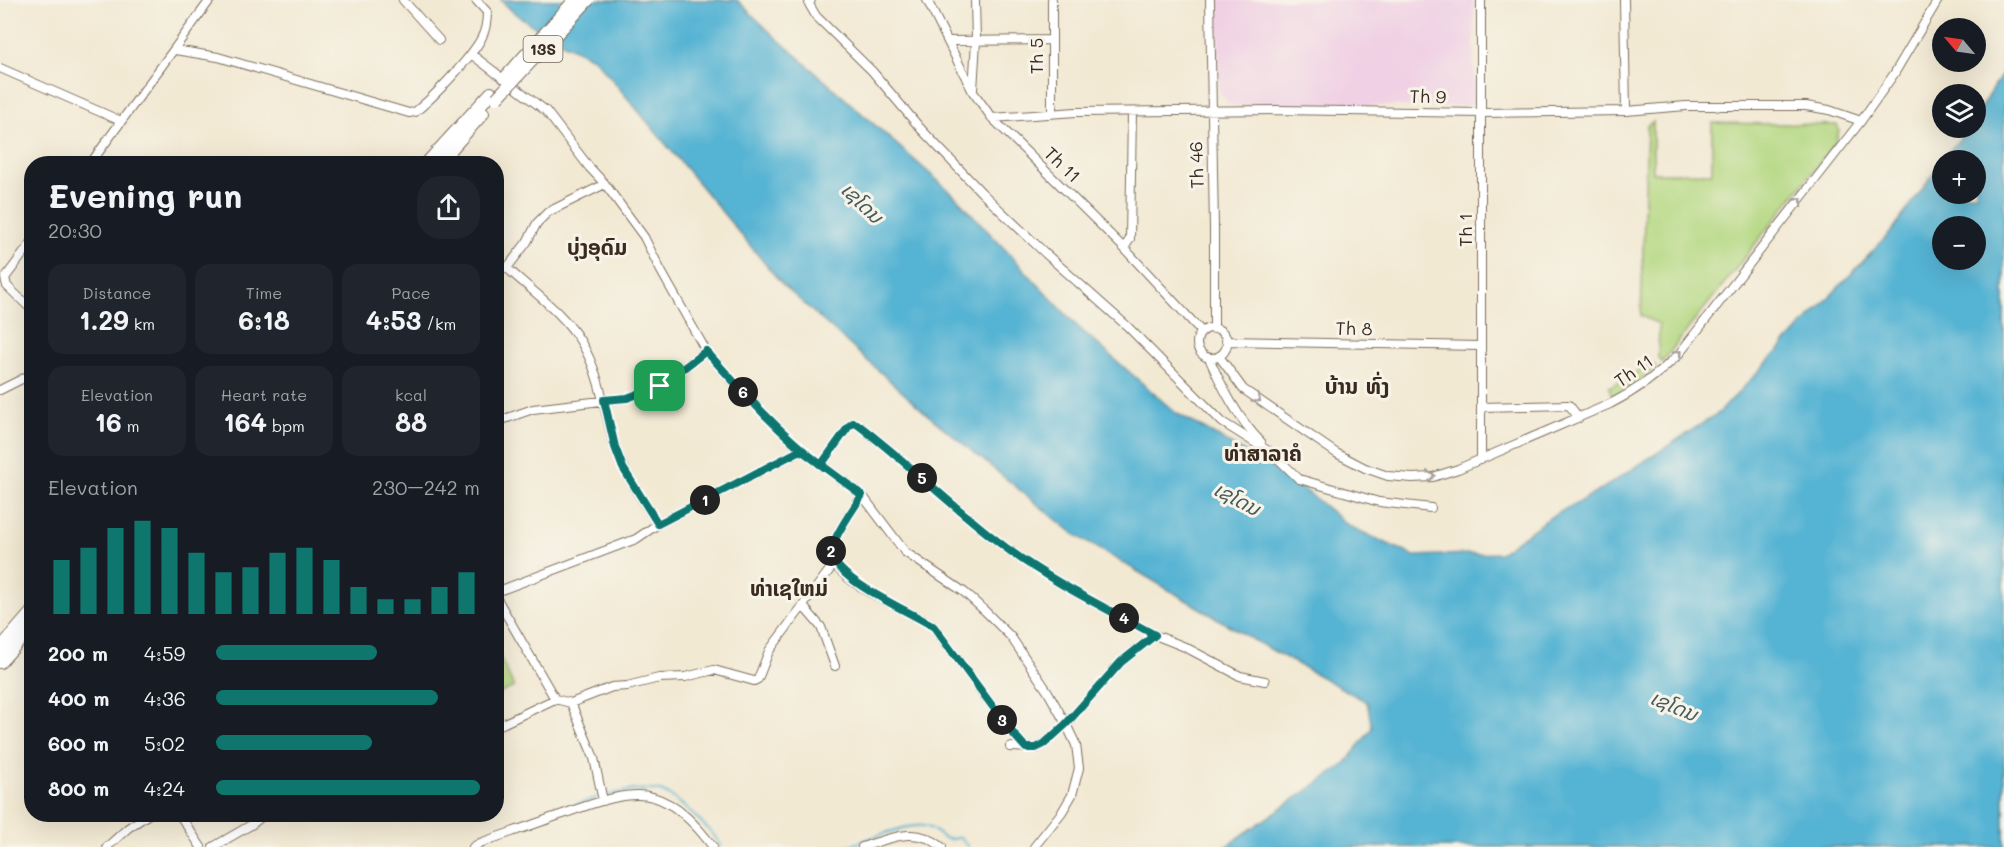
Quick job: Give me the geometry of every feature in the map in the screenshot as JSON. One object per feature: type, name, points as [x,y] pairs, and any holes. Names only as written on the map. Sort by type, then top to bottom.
[{"type":"highway","name":"13S","points":[[445,156],[575,0]]},
{"type":"highway","name":"13S","points":[[434,156],[588,0]]},
{"type":"highway","points":[[0,649],[24,621]]},
{"type":"highway","points":[[0,662],[24,636]]},
{"type":"street","points":[[96,156],[210,0]]},
{"type":"street","points":[[403,0],[439,40]]},
{"type":"street","points":[[175,50],[218,57],[408,113],[415,112],[471,54],[482,38],[487,25],[487,12],[476,0]]},
{"type":"street","points":[[811,0],[809,4],[816,16],[872,71],[921,129],[1046,255],[1128,326],[1222,422],[1273,454]]},
{"type":"street","name":"Th 11","points":[[927,0],[973,92],[992,117],[1124,248],[1202,332]]},
{"type":"street","points":[[973,92],[976,42],[975,0]]},
{"type":"street","name":"Th 5","points":[[1052,0],[1053,112]]},
{"type":"street","name":"Th 46","points":[[1210,0],[1214,328]]},
{"type":"street","name":"Th 1","points":[[1481,0],[1481,460]]},
{"type":"street","points":[[1624,0],[1626,111]]},
{"type":"street","name":"Th 11","points":[[1219,356],[1243,389],[1336,453],[1365,468],[1388,476],[1433,477],[1458,469],[1632,393],[1662,371],[1679,354],[1861,122],[1894,74],[1938,0]]},
{"type":"street","points":[[948,41],[1052,40]]},
{"type":"street","points":[[471,54],[546,111],[605,184],[644,237],[706,351],[744,394],[801,450],[862,495],[905,552],[964,592],[1011,638],[1048,692],[1066,724],[1076,745],[1079,768],[1072,795],[1062,812],[1034,847]]},
{"type":"street","points":[[0,68],[121,121]]},
{"type":"street","name":"Th 9","points":[[992,117],[1053,112],[1211,110],[1482,113],[1626,111],[1686,106],[1806,106],[1829,110],[1861,122]]},
{"type":"street","points":[[1124,248],[1130,239],[1132,112]]},
{"type":"street","points":[[605,184],[548,212],[537,223],[527,242],[507,267],[557,311],[582,344],[594,367],[615,447],[623,468],[658,524]]},
{"type":"street","points":[[24,252],[2,281],[24,302]]},
{"type":"street","points":[[1214,328],[1222,332],[1226,348],[1219,356],[1209,358],[1204,356],[1198,348],[1197,341],[1202,332],[1214,328]]},
{"type":"street","name":"Th 8","points":[[1226,341],[1480,346]]},
{"type":"street","points":[[504,419],[533,409],[627,398],[660,386],[706,351]]},
{"type":"street","points":[[1209,358],[1223,389],[1253,435],[1299,479],[1380,502],[1431,508]]},
{"type":"street","points":[[0,390],[24,378]]},
{"type":"street","points":[[1481,407],[1569,405],[1579,418]]},
{"type":"street","points":[[821,465],[849,426],[853,423],[857,424],[1041,573],[1155,635],[1185,647],[1240,676],[1265,681]]},
{"type":"street","points":[[504,589],[636,539],[658,524],[801,450]]},
{"type":"street","points":[[862,495],[831,549],[834,564],[854,581],[905,612],[922,618],[934,627],[1010,730],[1026,748]]},
{"type":"street","points":[[504,723],[555,699],[571,703],[612,687],[627,686],[659,678],[685,677],[714,670],[754,681],[758,679],[769,651],[834,564]]},
{"type":"street","points":[[803,606],[821,627],[835,666]]},
{"type":"street","points":[[504,611],[555,699]]},
{"type":"street","points":[[1010,747],[1036,748],[1044,744],[1066,724],[1121,662],[1155,635]]},
{"type":"street","points":[[571,703],[594,758],[603,801]]},
{"type":"street","points":[[473,847],[603,801],[627,796],[652,796],[667,803],[701,831],[712,847]]},
{"type":"street","points":[[107,847],[137,822]]},
{"type":"street","points":[[185,822],[201,847]]},
{"type":"street","points":[[213,847],[255,822]]},
{"type":"street","points":[[862,847],[903,835],[928,837],[942,847]]},
{"type":"shaded area","points":[[1218,0],[1474,0],[1474,101],[1467,106],[1234,106],[1228,103],[1219,91]]},
{"type":"green space","points":[[1653,122],[1653,173],[1712,173],[1712,123],[1837,125],[1839,131],[1835,143],[1662,362],[1658,358],[1659,324],[1641,316],[1647,126]]},
{"type":"green space","points":[[1654,364],[1656,367],[1637,383],[1612,397],[1609,387],[1646,365],[1648,367]]},
{"type":"green space","points":[[504,666],[514,687],[504,691]]},
{"type":"water","name":"ເຊໂດນ","points":[[501,0],[737,0],[773,35],[954,195],[1077,326],[1176,413],[1289,477],[1349,526],[1414,556],[1500,553],[1549,518],[1599,491],[1720,412],[1891,232],[1932,176],[1932,204],[1986,204],[1986,150],[1951,150],[1960,138],[1986,138],[1986,101],[2004,71],[2004,847],[1225,847],[1345,764],[1372,728],[1367,702],[1257,642],[1074,534],[929,416],[782,284],[595,59],[548,36],[513,12]]},
{"type":"waterway","points":[[609,795],[641,790],[654,790],[667,794],[694,815],[722,847]]},
{"type":"waterway","points":[[467,847],[476,839],[596,798]]},
{"type":"waterway","points":[[846,847],[895,830],[915,826],[929,827],[947,839],[960,837],[968,847]]},
{"type":"district","name":"ບຸ່ງອຸດົມ","points":[[597,248]]},
{"type":"district","name":"ບ້ານ ທົ່ງ","points":[[1357,387]]},
{"type":"district","name":"ທ່າສາລາຄໍ","points":[[1263,454]]},
{"type":"district","name":"ທ່າເຊໃຫມ່","points":[[789,589]]},
{"type":"route","points":[[660,386],[627,398],[604,400],[615,447],[623,468],[658,524],[801,450],[821,465],[862,495],[831,549],[834,564],[854,581],[905,612],[922,618],[934,627],[1010,730],[1026,748],[1036,748],[1044,744],[1066,724],[1121,662],[1155,635],[1041,573],[1007,549],[857,424],[853,423],[849,426],[821,465],[801,450],[744,394],[706,351],[660,386]]}]
